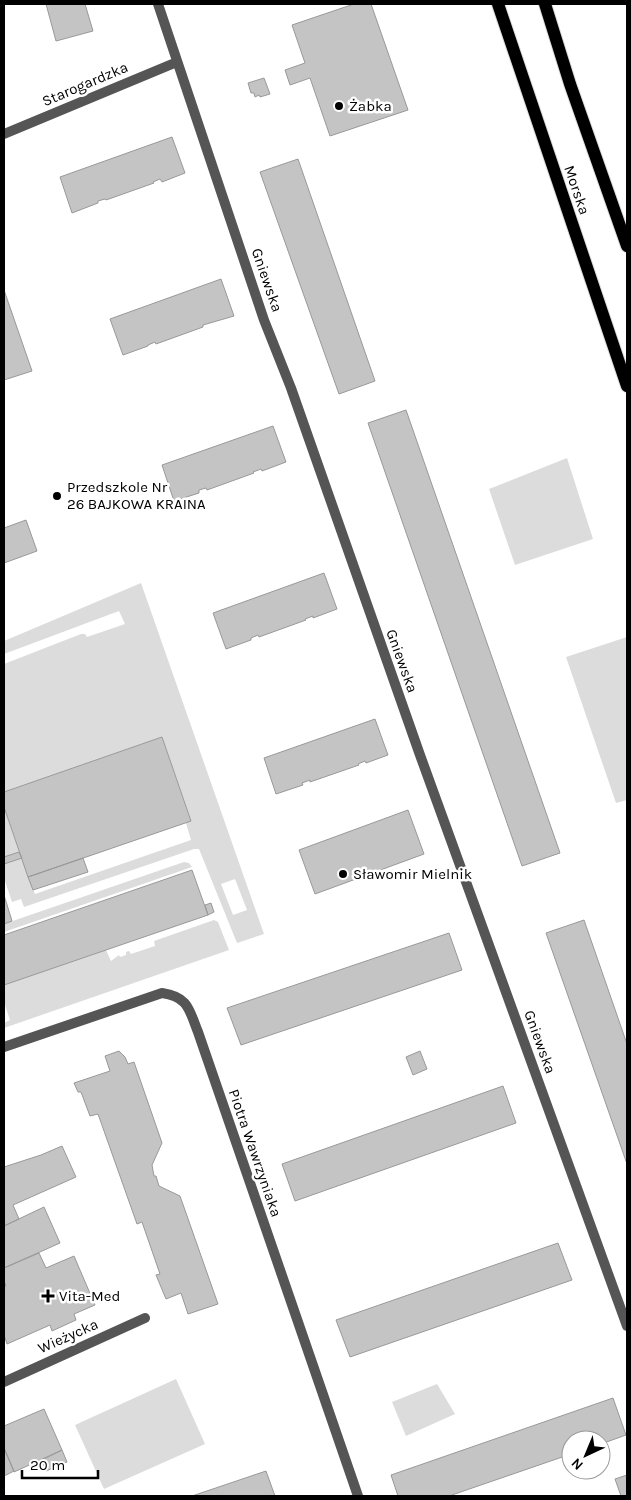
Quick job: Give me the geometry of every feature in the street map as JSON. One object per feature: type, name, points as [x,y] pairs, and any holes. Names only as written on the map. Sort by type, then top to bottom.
[{"type":"main road","name":"Morska","points":[[498,4],[627,386]]},
{"type":"main road","name":"Morska","points":[[545,4],[570,84],[627,246]]},
{"type":"street","name":"Gniewska","points":[[158,4],[264,320],[291,388],[420,755],[627,1326]]},
{"type":"street","name":"Starogardzka","points":[[4,134],[178,62]]},
{"type":"street","name":"Piotra Wawrzyniaka","points":[[4,1047],[162,994],[176,995],[187,1006],[198,1032],[358,1496]]},
{"type":"street","name":"Wieżycka","points":[[4,1382],[144,1318]]},
{"type":"shaded area","points":[[567,458],[593,539],[515,565],[489,489]]},
{"type":"shaded area","points":[[141,583],[264,934],[237,943],[199,849],[194,849],[24,907],[21,899],[12,902],[4,878],[4,864],[22,858],[35,894],[191,840],[186,823],[191,820],[162,737],[4,792],[4,664],[81,634],[85,634],[87,637],[125,624],[119,611],[4,654],[4,641]],"holes":[[[235,879],[247,910],[233,915],[221,884]]]},
{"type":"shaded area","points":[[627,637],[627,800],[616,803],[566,657]]},
{"type":"shaded area","points":[[4,807],[19,852],[4,857]]},
{"type":"shaded area","points":[[184,862],[189,863],[192,867],[4,932],[4,924]]},
{"type":"shaded area","points":[[214,920],[218,922],[229,950],[4,1028],[4,1023],[10,1020],[4,1002],[4,985],[106,950],[111,961],[119,955],[120,957],[126,955],[126,952],[129,951],[131,954],[155,946],[154,941]]},
{"type":"shaded area","points":[[176,1379],[205,1444],[104,1489],[75,1425]]},
{"type":"shaded area","points":[[437,1384],[455,1414],[406,1436],[392,1402]]},
{"type":"building","points":[[46,4],[85,4],[93,31],[56,41]]},
{"type":"building","points":[[354,4],[371,4],[408,110],[330,136],[310,78],[290,85],[285,70],[305,63],[292,25]]},
{"type":"building","points":[[264,78],[270,94],[255,97],[254,93],[251,93],[248,83]]},
{"type":"building","points":[[172,137],[185,173],[162,182],[160,179],[154,183],[98,201],[98,203],[72,213],[60,177]]},
{"type":"building","points":[[298,159],[375,381],[339,394],[260,172]]},
{"type":"building","points":[[221,279],[234,316],[203,325],[203,327],[156,344],[155,342],[123,355],[110,319]]},
{"type":"building","points":[[4,290],[32,371],[4,380]]},
{"type":"building","points":[[406,410],[560,853],[522,866],[368,423]]},
{"type":"building","points":[[273,426],[286,462],[262,471],[261,469],[207,490],[206,488],[199,490],[199,493],[174,501],[162,465]]},
{"type":"building","points":[[26,520],[37,551],[4,563],[4,528]]},
{"type":"building","points":[[324,573],[337,609],[313,618],[313,616],[259,637],[258,635],[251,638],[251,640],[226,649],[213,613]]},
{"type":"building","points":[[375,719],[388,755],[366,763],[365,761],[359,765],[310,782],[310,780],[302,783],[303,785],[276,794],[264,758]]},
{"type":"building","points":[[162,737],[191,821],[28,877],[4,807],[4,792]]},
{"type":"building","points":[[408,810],[424,854],[315,894],[299,850]]},
{"type":"building","points":[[19,852],[22,858],[4,864],[4,857]]},
{"type":"building","points":[[83,858],[88,872],[33,890],[28,877]]},
{"type":"building","points":[[192,870],[208,915],[4,985],[4,935]]},
{"type":"building","points":[[4,895],[12,921],[4,924]]},
{"type":"building","points":[[211,903],[214,912],[208,915],[205,905]]},
{"type":"building","points":[[584,920],[627,1044],[627,1164],[546,933]]},
{"type":"building","points":[[449,933],[462,970],[241,1045],[227,1008]]},
{"type":"building","points":[[119,1051],[125,1057],[128,1064],[134,1062],[162,1143],[152,1165],[154,1176],[156,1176],[159,1186],[180,1196],[218,1304],[188,1314],[181,1293],[166,1299],[156,1275],[160,1274],[142,1222],[137,1224],[98,1114],[90,1116],[81,1092],[78,1092],[74,1083],[110,1071],[105,1056]]},
{"type":"building","points":[[420,1051],[427,1069],[413,1075],[406,1057]]},
{"type":"building","points":[[503,1086],[516,1123],[295,1201],[282,1164]]},
{"type":"building","points":[[62,1146],[76,1177],[13,1205],[19,1219],[4,1226],[4,1167]]},
{"type":"building","points":[[44,1207],[60,1243],[4,1268],[4,1226]]},
{"type":"building","points":[[558,1243],[572,1280],[350,1357],[336,1320]]},
{"type":"building","name":"Vita-Med","points":[[39,1253],[46,1268],[74,1256],[95,1305],[74,1314],[76,1320],[52,1331],[50,1325],[7,1344],[4,1335],[4,1287],[6,1286],[4,1268]]},
{"type":"building","points":[[613,1398],[626,1435],[611,1440],[611,1430],[561,1430],[561,1457],[449,1496],[398,1496],[391,1475]]},
{"type":"building","points":[[44,1409],[62,1450],[14,1472],[4,1448],[4,1426]]},
{"type":"building","points":[[4,1448],[14,1471],[4,1476]]},
{"type":"building","points":[[62,1450],[67,1462],[46,1471],[42,1460]]},
{"type":"building","points":[[266,1471],[275,1496],[192,1496]]},
{"type":"building","points":[[627,1475],[627,1496],[621,1496],[615,1479]]},
{"type":"place","name":"Żabka","points":[[339,106]]},
{"type":"place","name":"Przedszkole Nr 26 BAJKOWA KRAINA","points":[[57,496]]},
{"type":"place","name":"Sławomir Mielnik","points":[[343,874]]},
{"type":"place","name":"Vita-Med","points":[[48,1296]]}]
